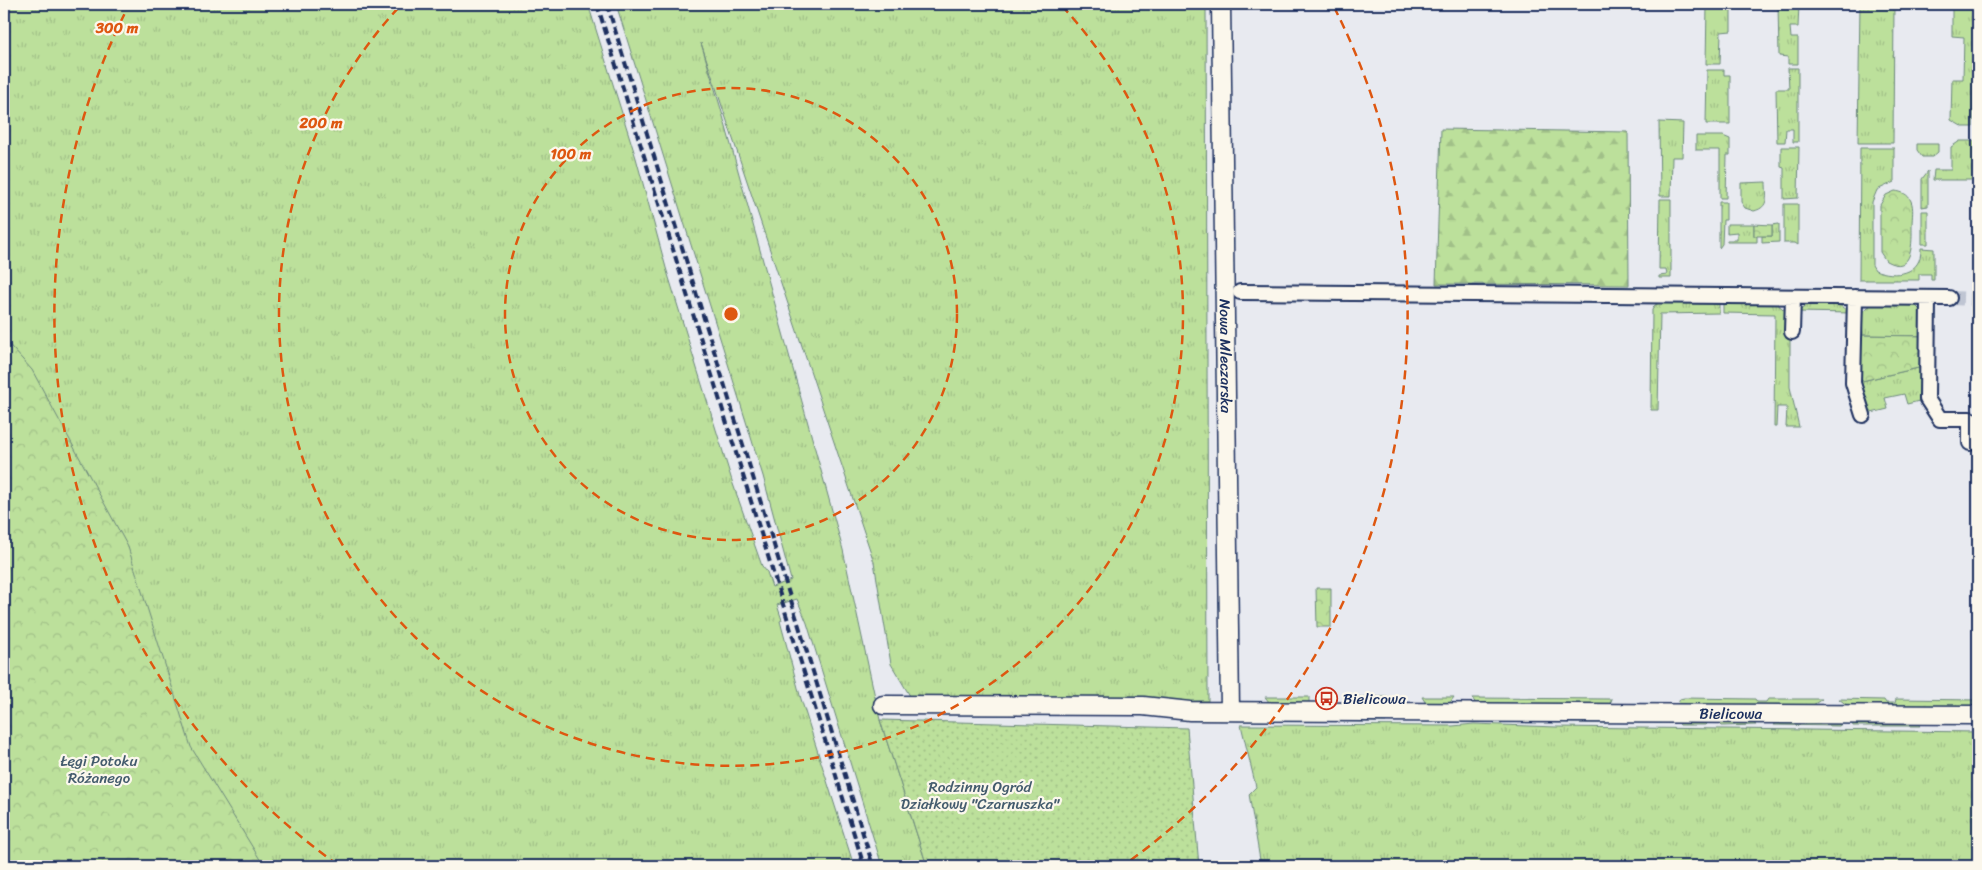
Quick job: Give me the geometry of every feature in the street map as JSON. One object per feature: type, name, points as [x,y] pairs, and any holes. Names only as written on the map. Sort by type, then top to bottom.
[{"type":"street","name":"Nowa Mleczarska","points":[[1221,4],[1230,710]]},
{"type":"street","points":[[1240,292],[1949,298]]},
{"type":"street","points":[[1792,332],[1793,297]]},
{"type":"street","points":[[1855,298],[1853,383],[1863,415]]},
{"type":"street","points":[[1928,298],[1927,399],[1940,419],[1970,419],[1970,443]]},
{"type":"street","name":"Bielicowa","points":[[883,705],[1143,706],[1190,711],[1978,715]]},
{"type":"green space","points":[[4,4],[588,4],[636,158],[666,268],[733,484],[762,566],[767,572],[772,587],[791,580],[763,476],[616,4],[1206,4],[1208,701],[916,706],[891,664],[874,562],[701,43],[843,550],[880,720],[927,866],[882,866],[807,623],[797,599],[777,605],[782,620],[780,621],[801,699],[854,866],[4,866]]},
{"type":"green space","points":[[1778,4],[1799,4],[1798,27],[1790,27],[1791,38],[1798,38],[1798,64],[1788,64],[1788,57],[1779,56]]},
{"type":"green space","points":[[1860,4],[1894,4],[1893,143],[1858,143]]},
{"type":"green space","points":[[1707,6],[1731,7],[1731,31],[1721,32],[1720,64],[1706,64]]},
{"type":"green space","points":[[1952,8],[1974,9],[1973,127],[1963,127],[1951,120],[1952,79],[1963,79],[1964,37],[1952,36]]},
{"type":"green space","points":[[1788,68],[1798,68],[1798,142],[1793,142],[1793,129],[1786,129],[1785,142],[1777,142],[1776,89],[1789,89]]},
{"type":"green space","points":[[1707,70],[1724,70],[1724,75],[1730,75],[1730,124],[1706,124]]},
{"type":"green space","points":[[1659,122],[1683,123],[1682,157],[1672,157],[1671,196],[1660,196]]},
{"type":"green space","points":[[1441,129],[1628,132],[1629,285],[1436,284]]},
{"type":"green space","points":[[1696,136],[1723,136],[1730,139],[1730,155],[1727,155],[1726,198],[1720,198],[1720,150],[1696,150]]},
{"type":"green space","points":[[1960,141],[1978,141],[1978,158],[1974,158],[1974,178],[1971,180],[1933,180],[1934,170],[1951,170],[1951,147]]},
{"type":"green space","points":[[1917,144],[1938,144],[1938,152],[1932,157],[1922,157],[1917,150]]},
{"type":"green space","points":[[1781,147],[1799,147],[1798,198],[1784,199],[1784,168],[1781,167]]},
{"type":"green space","points":[[1860,148],[1894,148],[1894,182],[1877,190],[1872,202],[1872,265],[1875,270],[1899,274],[1912,269],[1917,264],[1921,248],[1934,249],[1934,280],[1931,280],[1931,274],[1919,274],[1919,280],[1859,280]]},
{"type":"green space","points":[[1928,171],[1928,206],[1922,207],[1922,179]]},
{"type":"green space","points":[[1766,182],[1766,200],[1763,207],[1754,211],[1745,208],[1741,202],[1741,183]]},
{"type":"green space","points":[[1895,191],[1908,197],[1913,210],[1910,255],[1902,264],[1886,261],[1880,252],[1880,205],[1886,195]]},
{"type":"green space","points":[[1660,199],[1671,199],[1671,278],[1659,278],[1659,276],[1667,275],[1666,269],[1659,269]]},
{"type":"green space","points":[[1719,202],[1726,202],[1726,220],[1723,220],[1722,244],[1719,248]]},
{"type":"green space","points":[[1784,204],[1798,204],[1798,245],[1795,243],[1784,243]]},
{"type":"green space","points":[[1922,211],[1928,211],[1928,244],[1922,244]]},
{"type":"green space","points":[[1727,224],[1754,224],[1754,235],[1757,236],[1757,242],[1727,242],[1727,240],[1737,240],[1737,232],[1727,233]]},
{"type":"green space","points":[[1754,224],[1772,225],[1772,236],[1754,236]]},
{"type":"green space","points":[[1779,224],[1779,242],[1762,243],[1762,236],[1772,236],[1772,225]]},
{"type":"green space","points":[[1662,302],[1719,302],[1719,313],[1660,314],[1658,410],[1651,410],[1652,310],[1655,305]]},
{"type":"green space","points":[[1723,302],[1772,302],[1787,312],[1790,337],[1790,387],[1799,427],[1786,427],[1787,407],[1777,407],[1776,427],[1774,427],[1775,314],[1723,313]]},
{"type":"green space","points":[[1809,303],[1838,304],[1850,313],[1798,312]]},
{"type":"green space","points":[[1873,303],[1914,304],[1925,315],[1925,336],[1860,335],[1861,313]]},
{"type":"green space","points":[[1854,335],[1928,336],[1927,366],[1853,383]]},
{"type":"green space","name":"Łęgi Potoku Różanego","points":[[4,339],[32,370],[128,547],[191,747],[264,866],[4,866]]},
{"type":"green space","points":[[1927,366],[1927,399],[1907,404],[1904,394],[1885,398],[1888,409],[1863,415],[1853,383]]},
{"type":"green space","points":[[1316,588],[1331,588],[1331,627],[1317,627]]},
{"type":"green space","points":[[1265,697],[1309,697],[1309,703],[1270,703]]},
{"type":"green space","points":[[1345,697],[1406,697],[1395,704],[1345,704]]},
{"type":"green space","points":[[1422,697],[1454,697],[1449,704],[1427,705]]},
{"type":"green space","points":[[1472,698],[1612,699],[1609,706],[1477,705]]},
{"type":"green space","points":[[1680,699],[1755,699],[1757,702],[1766,702],[1768,699],[1822,699],[1810,707],[1677,706]]},
{"type":"green space","points":[[1839,699],[1884,700],[1886,703],[1895,703],[1896,699],[1978,700],[1978,708],[1848,706]]},
{"type":"green space","points":[[1267,718],[1386,719],[1386,722],[1271,721]]},
{"type":"green space","points":[[1423,719],[1607,719],[1607,723],[1423,722]]},
{"type":"green space","name":"Rodzinny Ogród Działkowy \"Czarnuszka\"","points":[[880,720],[1187,728],[1199,866],[927,866]]},
{"type":"green space","points":[[1676,720],[1749,721],[1756,725],[1722,726],[1718,722],[1709,722],[1706,725],[1680,725]]},
{"type":"green space","points":[[1778,722],[1917,723],[1920,726],[1853,726],[1852,723],[1843,723],[1839,726],[1774,725]]},
{"type":"green space","points":[[1474,724],[1556,727],[1978,732],[1978,866],[1261,866],[1249,794],[1256,787],[1241,725],[1453,726]]},
{"type":"tunnel","points":[[1949,298],[1978,299]]},
{"type":"railway","points":[[597,4],[864,866]]},
{"type":"railway","points":[[607,4],[873,866]]},
{"type":"place","name":"Bielicowa","points":[[1327,699]]}]
